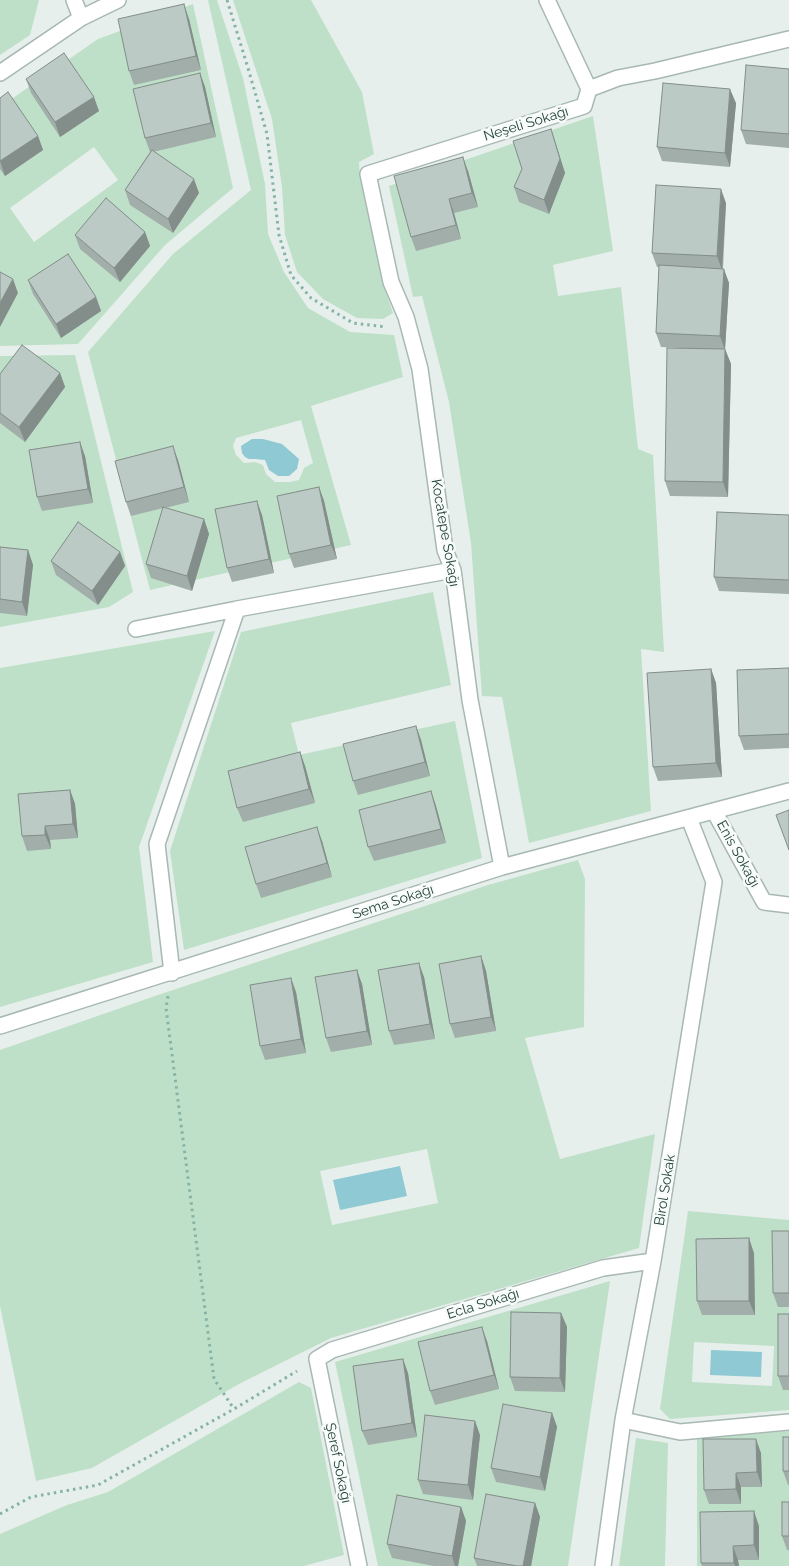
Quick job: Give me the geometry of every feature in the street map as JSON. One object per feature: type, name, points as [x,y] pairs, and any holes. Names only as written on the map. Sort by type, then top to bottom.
[{"type":"street","points":[[74,0],[81,18]]},
{"type":"street","points":[[0,73],[81,18],[118,0]]},
{"type":"street","points":[[547,0],[589,89],[618,78],[789,39]]},
{"type":"street","name":"Neşeli Sokağı","points":[[368,174],[584,106],[589,89]]},
{"type":"street","name":"Kocatepe Sokağı","points":[[368,174],[391,282],[406,317],[420,369],[445,550],[453,570],[470,700],[502,867]]},
{"type":"street","points":[[136,628],[453,570]]},
{"type":"street","points":[[172,973],[157,844],[238,609]]},
{"type":"street","name":"Sema Sokağı","points":[[0,1026],[502,867],[789,790]]},
{"type":"street","name":"Enis Sokağı","points":[[714,811],[764,902],[789,904]]},
{"type":"street","name":"Birol Sokak","points":[[603,1566],[623,1420],[653,1261],[714,882],[689,818]]},
{"type":"street","name":"Ecla Sokağı","points":[[317,1359],[332,1350],[602,1268],[653,1261]]},
{"type":"street","name":"Şeref Sokağı","points":[[317,1359],[359,1566]]},
{"type":"street","points":[[623,1420],[680,1432],[789,1422]]},
{"type":"path","points":[[227,0],[267,134],[278,235],[292,275],[311,298],[353,323],[389,327],[406,317]]},
{"type":"path","points":[[172,973],[166,1008],[214,1379],[234,1409]]},
{"type":"path","points":[[0,1514],[31,1497],[98,1484],[234,1409],[317,1359]]},
{"type":"green space","points":[[0,0],[39,0],[30,35],[0,55]]},
{"type":"green space","points":[[208,0],[217,0],[243,78],[265,184],[268,234],[284,272],[308,308],[350,332],[394,335],[403,377],[311,406],[351,545],[150,590],[88,352],[173,254],[251,190]],"holes":[[[301,420],[313,463],[304,468],[299,480],[275,482],[266,474],[263,465],[255,462],[244,463],[236,455],[233,446],[236,438]]]},
{"type":"green space","points":[[233,0],[311,0],[362,92],[374,154],[359,162],[360,178],[382,281],[393,313],[383,319],[357,318],[323,299],[297,272],[285,235],[282,187],[272,119]]},
{"type":"green space","points":[[193,4],[233,188],[165,245],[78,344],[0,346],[0,107],[98,39]],"holes":[[[94,147],[118,180],[34,242],[10,208]]]},
{"type":"green space","points":[[593,116],[613,251],[553,265],[558,296],[621,287],[638,449],[653,455],[664,652],[641,649],[651,811],[529,843],[502,697],[482,696],[471,543],[449,402],[422,296],[413,297],[389,186]]},
{"type":"green space","points":[[75,355],[133,592],[109,607],[0,627],[0,356]]},
{"type":"green space","points":[[433,592],[451,685],[291,723],[299,755],[455,721],[482,858],[184,950],[170,851],[241,632]]},
{"type":"green space","points":[[215,631],[139,847],[153,962],[0,1007],[0,668]]},
{"type":"green space","points":[[578,860],[585,879],[584,1027],[525,1038],[560,1159],[655,1134],[639,1248],[331,1338],[239,1384],[92,1468],[36,1481],[0,1306],[0,1050],[155,996],[488,885]],"holes":[[[427,1149],[438,1203],[332,1225],[320,1171]]]},
{"type":"green space","points":[[688,1211],[789,1220],[789,1410],[670,1419],[660,1409]],"holes":[[[694,1342],[774,1346],[772,1386],[692,1382]]]},
{"type":"green space","points":[[610,1281],[568,1566],[378,1566],[335,1362]]},
{"type":"green space","points":[[299,1382],[311,1388],[344,1555],[304,1566],[0,1566],[0,1534],[67,1505],[108,1492]]},
{"type":"green space","points":[[789,1431],[789,1566],[697,1566],[697,1439]]},
{"type":"green space","points":[[636,1438],[668,1443],[665,1566],[619,1566]]},
{"type":"water","points":[[252,439],[263,439],[282,444],[299,459],[297,469],[289,476],[278,476],[269,470],[265,460],[245,457],[241,446]]},
{"type":"water","points":[[400,1166],[407,1196],[340,1210],[333,1180]]},
{"type":"water","points":[[711,1350],[762,1352],[761,1377],[710,1375]]},
{"type":"building","points":[[184,4],[196,56],[129,71],[118,19]]},
{"type":"building","points":[[64,53],[94,97],[55,122],[26,79]]},
{"type":"building","points":[[746,65],[789,69],[789,134],[741,130]]},
{"type":"building","points":[[200,73],[211,123],[145,138],[133,89]]},
{"type":"building","points":[[663,83],[730,89],[725,153],[657,147]]},
{"type":"building","points":[[8,92],[38,136],[0,161],[0,98]]},
{"type":"building","points":[[551,129],[560,159],[544,200],[514,187],[522,169],[513,141]]},
{"type":"building","points":[[152,150],[194,179],[168,219],[125,190]]},
{"type":"building","points":[[463,157],[472,193],[449,199],[456,225],[411,237],[394,176]]},
{"type":"building","points":[[656,185],[721,189],[717,256],[652,253]]},
{"type":"building","points":[[106,198],[145,232],[114,268],[75,235]]},
{"type":"building","points":[[68,254],[96,297],[56,324],[28,280]]},
{"type":"building","points":[[659,265],[724,269],[720,336],[656,333]]},
{"type":"building","points":[[0,272],[13,279],[0,303]]},
{"type":"building","points":[[22,345],[60,373],[19,427],[0,413],[0,374]]},
{"type":"building","points":[[667,348],[725,349],[723,482],[665,481]]},
{"type":"building","points":[[80,442],[88,489],[37,497],[29,450]]},
{"type":"building","points":[[173,446],[184,487],[126,502],[115,461]]},
{"type":"building","points":[[319,487],[331,545],[289,554],[277,496]]},
{"type":"building","points":[[257,501],[269,559],[227,568],[215,509]]},
{"type":"building","points":[[163,507],[204,519],[187,576],[146,564]]},
{"type":"building","points":[[717,512],[789,515],[789,580],[714,577]]},
{"type":"building","points":[[78,522],[120,552],[92,591],[51,561]]},
{"type":"building","points":[[0,547],[28,550],[22,602],[0,599]]},
{"type":"building","points":[[789,668],[789,734],[739,736],[737,670]]},
{"type":"building","points":[[711,669],[716,763],[653,767],[647,673]]},
{"type":"building","points":[[416,726],[425,762],[353,781],[343,744]]},
{"type":"building","points":[[300,752],[309,789],[237,808],[228,771]]},
{"type":"building","points":[[70,790],[73,824],[45,826],[45,835],[22,836],[18,794]]},
{"type":"building","points":[[431,791],[441,829],[368,847],[359,810]]},
{"type":"building","points":[[789,810],[789,850],[776,815]]},
{"type":"building","points":[[317,827],[327,863],[256,884],[245,847]]},
{"type":"building","points":[[481,956],[491,1017],[450,1024],[439,964]]},
{"type":"building","points":[[419,963],[430,1024],[389,1031],[378,970]]},
{"type":"building","points":[[357,970],[367,1031],[326,1038],[315,977]]},
{"type":"building","points":[[291,978],[301,1039],[260,1046],[250,985]]},
{"type":"building","points":[[772,1231],[789,1231],[789,1293],[773,1293]]},
{"type":"building","points":[[749,1238],[749,1301],[697,1301],[696,1239]]},
{"type":"building","points":[[511,1312],[561,1313],[560,1378],[510,1377]]},
{"type":"building","points":[[778,1314],[789,1314],[789,1376],[778,1376]]},
{"type":"building","points":[[482,1327],[494,1375],[430,1391],[418,1342]]},
{"type":"building","points":[[403,1359],[412,1423],[362,1431],[353,1366]]},
{"type":"building","points":[[503,1404],[552,1413],[540,1477],[491,1468]]},
{"type":"building","points":[[425,1415],[475,1421],[468,1485],[418,1480]]},
{"type":"building","points":[[783,1437],[789,1437],[789,1471],[783,1471]]},
{"type":"building","points":[[703,1439],[756,1439],[757,1472],[736,1473],[736,1489],[704,1490]]},
{"type":"building","points":[[486,1494],[535,1503],[523,1566],[474,1558]]},
{"type":"building","points":[[397,1495],[461,1507],[452,1556],[387,1544]]},
{"type":"building","points":[[782,1502],[789,1502],[789,1536],[782,1536]]},
{"type":"building","points":[[754,1511],[754,1545],[733,1546],[734,1563],[701,1563],[700,1512]]}]
